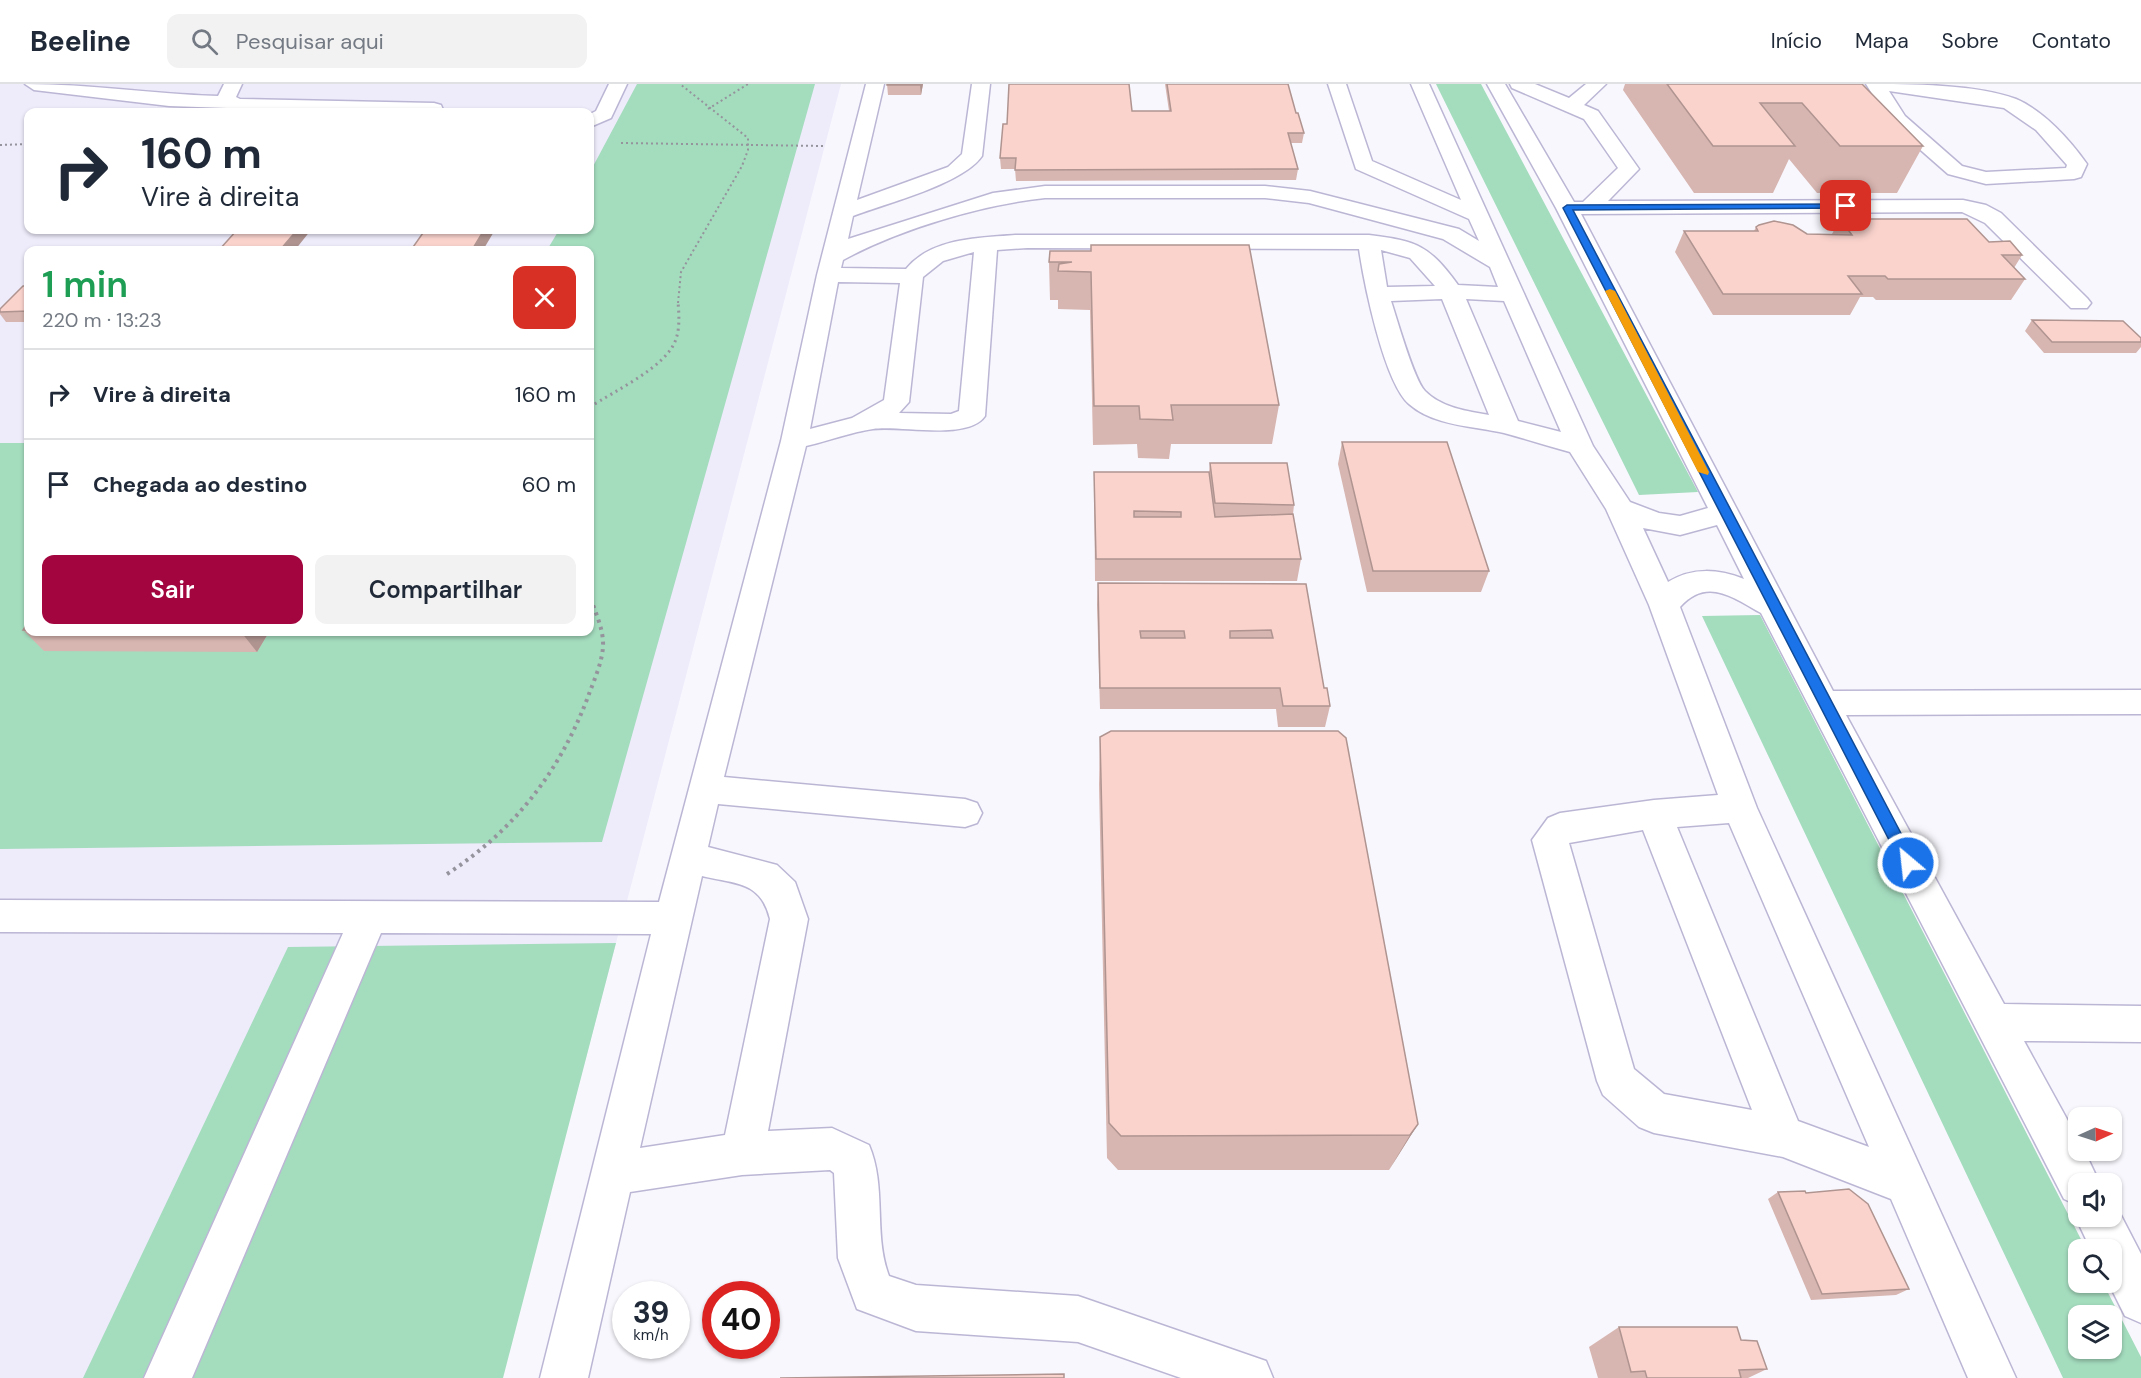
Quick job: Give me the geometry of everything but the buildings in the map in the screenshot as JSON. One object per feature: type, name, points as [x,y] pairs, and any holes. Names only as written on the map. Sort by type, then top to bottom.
[{"type":"street","points":[[34,84],[169,100],[231,93],[235,105],[384,108]]},
{"type":"street","points":[[594,118],[604,114],[618,84]]},
{"type":"street","points":[[564,1378],[704,789],[794,441],[831,266],[875,84]]},
{"type":"street","points":[[844,212],[955,171],[972,156],[981,84]]},
{"type":"street","points":[[1337,84],[1364,165],[1478,215]]},
{"type":"street","points":[[1420,84],[1580,446],[1620,509],[1664,605],[1740,808],[1992,1378]]},
{"type":"street","points":[[1496,84],[1579,207],[1725,513],[1776,607],[1823,703],[2073,1173]]},
{"type":"street","points":[[1519,84],[1591,115],[1629,169],[1579,207]]},
{"type":"street","points":[[1571,106],[1597,84]]},
{"type":"street","points":[[1876,84],[1998,99],[2014,104],[2029,112],[2077,164],[2074,173],[2037,177],[1986,178],[1955,170],[1898,120],[1876,84]]},
{"type":"street","points":[[831,266],[866,239],[1000,197],[1045,192],[1265,192],[1310,197],[1450,234],[1499,263]]},
{"type":"street","points":[[1579,207],[1963,206],[1978,210],[1993,218],[2079,303]]},
{"type":"street","points":[[794,441],[872,421],[885,415],[896,402],[912,276],[925,262],[950,252],[986,244],[1027,241],[1369,242],[1407,246],[1430,261],[1451,292],[1507,426]]},
{"type":"street","points":[[1369,242],[1377,294],[1409,389],[1418,401],[1441,411],[1580,446]]},
{"type":"street","points":[[872,421],[953,422],[972,416],[986,244]]},
{"type":"street","points":[[831,266],[912,276]]},
{"type":"street","points":[[1377,294],[1451,292],[1513,294]]},
{"type":"street","points":[[1620,509],[1655,522],[1680,526],[1725,513]]},
{"type":"street","points":[[1664,605],[1682,587],[1702,581],[1728,583],[1776,607]]},
{"type":"street","points":[[1823,703],[2141,702]]},
{"type":"street","points":[[704,789],[965,813]]},
{"type":"street","points":[[1740,808],[1654,814],[1560,828],[1550,840],[1617,1081],[1654,1113],[1783,1136],[1906,1183]]},
{"type":"street","points":[[1654,814],[1783,1136]]},
{"type":"street","points":[[688,856],[764,876],[782,893],[789,919],[742,1154]]},
{"type":"street","points":[[0,916],[673,918]]},
{"type":"street","points":[[168,1378],[369,917]]},
{"type":"street","points":[[1994,1022],[2141,1024]]},
{"type":"street","points":[[613,1173],[742,1154],[832,1149],[854,1160],[859,1196],[860,1258],[873,1293],[916,1308],[1078,1319],[1249,1378]]},
{"type":"street","points":[[2103,1227],[2141,1300]]},
{"type":"path","points":[[594,404],[658,361],[673,346],[679,329],[677,315],[680,274],[691,249],[738,172],[749,144],[748,138],[680,84]]},
{"type":"path","points":[[708,108],[748,84]]},
{"type":"path","points":[[612,143],[860,147]]},
{"type":"path","points":[[0,145],[24,144]]},
{"type":"path","points":[[437,879],[466,863],[512,824],[537,794],[565,750],[585,704],[603,642],[594,611]]},
{"type":"shaded area","points":[[0,84],[841,84],[502,1378],[0,1378]]},
{"type":"green space","points":[[637,84],[815,84],[602,842],[0,849],[0,443],[24,443],[24,636],[594,636],[594,246],[549,246],[557,234],[594,234],[594,165]]},
{"type":"green space","points":[[1436,84],[1481,84],[1698,492],[1639,495]]},
{"type":"green space","points":[[1760,615],[2068,1214],[2068,1227],[2075,1227],[2081,1239],[2068,1239],[2068,1293],[2108,1293],[2114,1305],[2068,1305],[2068,1359],[2122,1359],[2122,1320],[2141,1357],[2141,1378],[2063,1378],[1702,616]]},
{"type":"green space","points":[[616,943],[503,1378],[83,1378],[288,947]]},
{"type":"slow traffic","points":[[1610,291],[1704,472]]},
{"type":"route","points":[[1846,206],[1591,206],[1567,208],[1908,863]]}]
